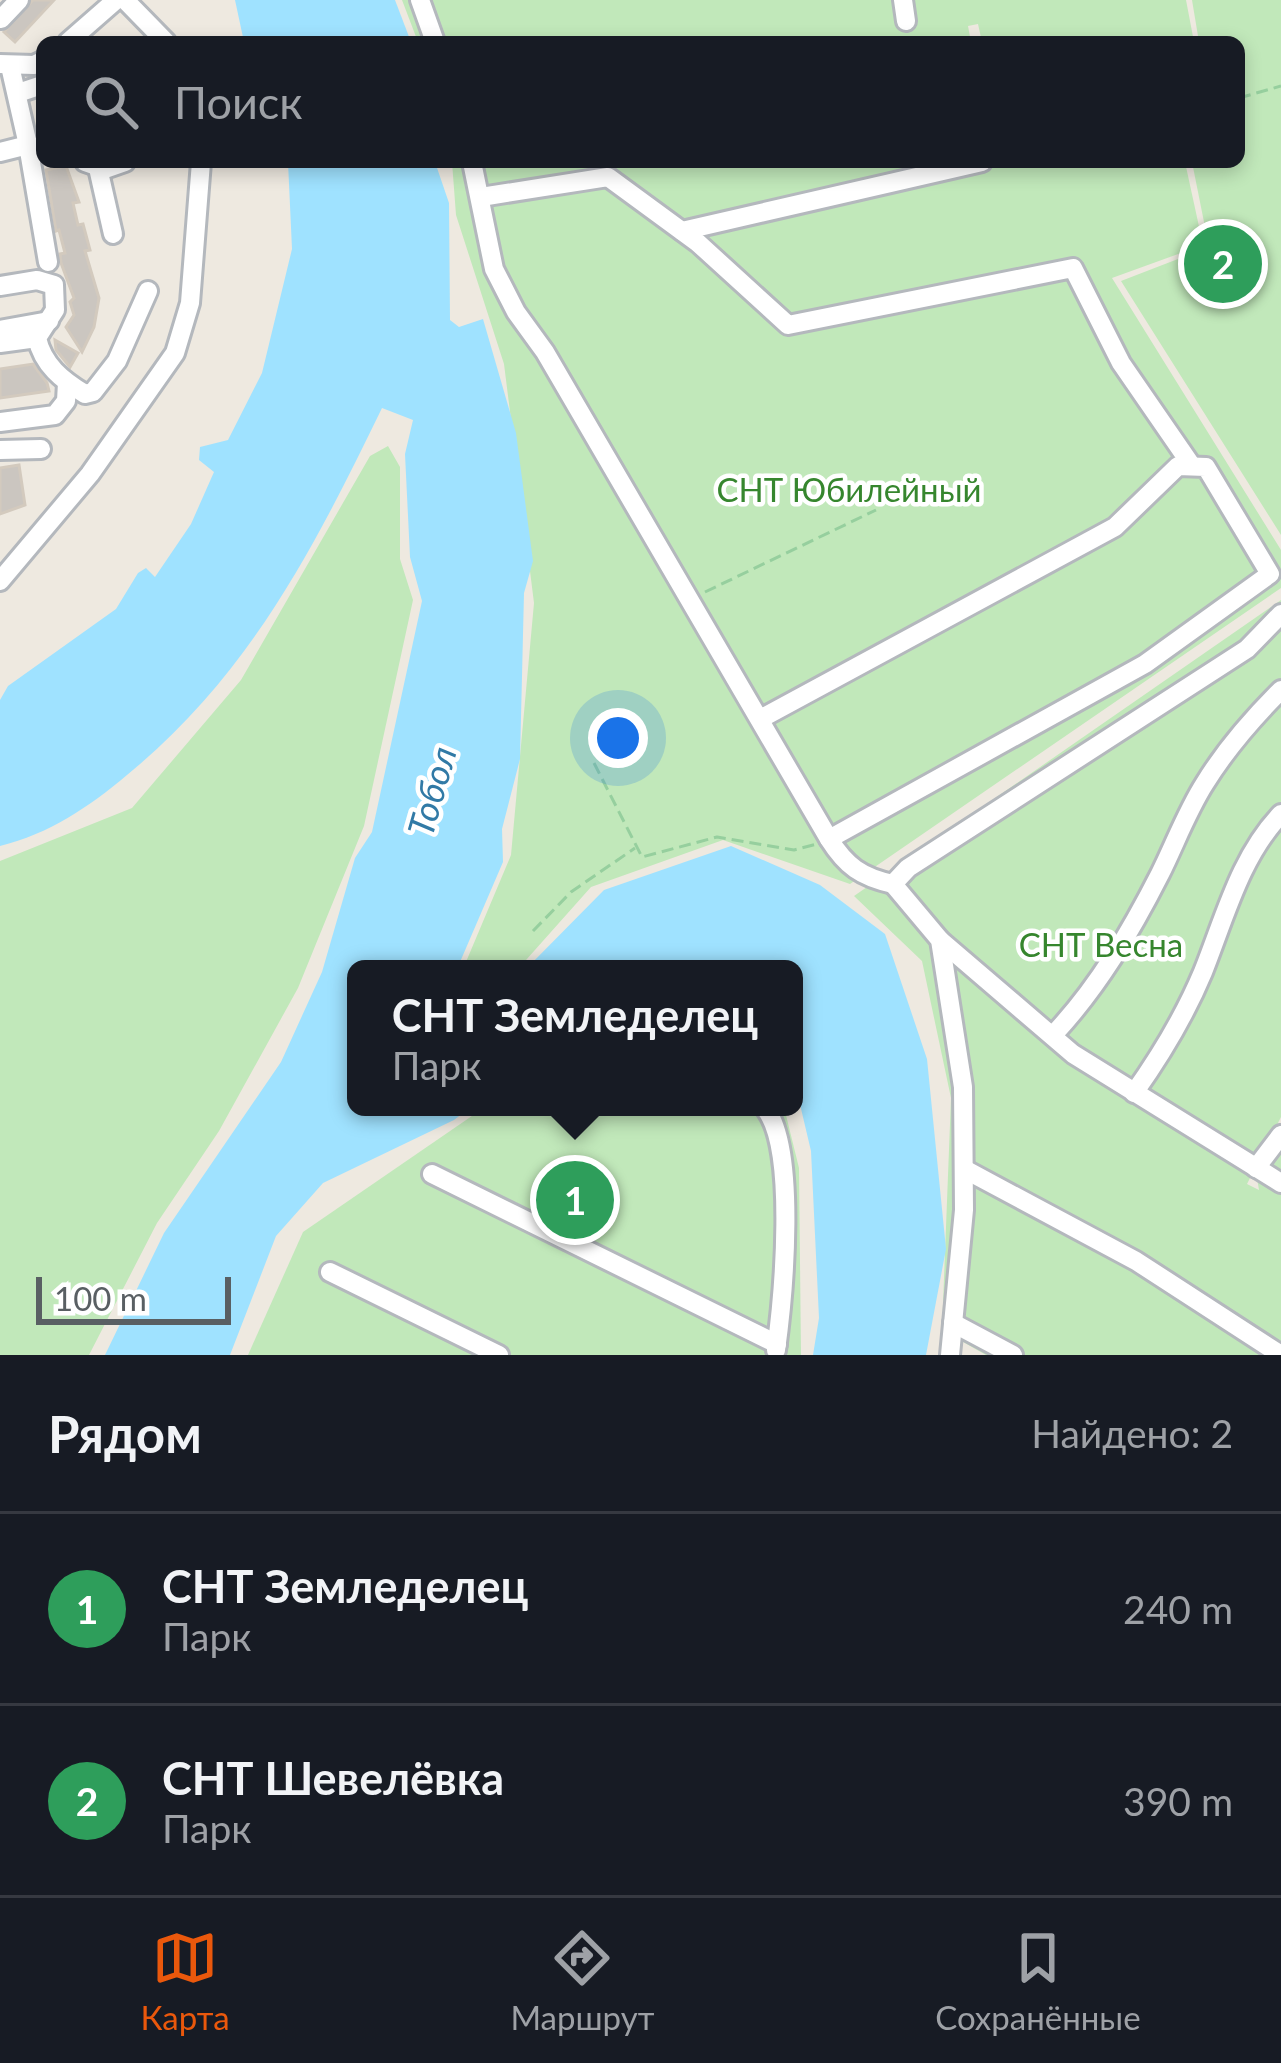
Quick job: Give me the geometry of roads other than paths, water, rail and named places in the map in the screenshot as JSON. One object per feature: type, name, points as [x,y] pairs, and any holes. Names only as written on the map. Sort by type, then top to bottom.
[{"type":"street","points":[[1,19],[19,0]]},
{"type":"street","points":[[75,36],[116,0]]},
{"type":"street","points":[[125,0],[160,36]]},
{"type":"street","points":[[903,0],[906,21]]},
{"type":"street","points":[[427,2],[434,36]]},
{"type":"street","points":[[0,152],[35,147],[3,63],[2,45]]},
{"type":"street","points":[[3,63],[36,61]]},
{"type":"street","points":[[17,93],[36,87]]},
{"type":"street","points":[[37,168],[48,262]]},
{"type":"street","points":[[93,168],[113,234]]},
{"type":"street","points":[[0,581],[90,474],[175,353],[190,303],[201,168]]},
{"type":"street","points":[[474,168],[494,269],[516,312],[556,370],[846,865],[893,884],[940,940],[1073,1054],[1281,1183]]},
{"type":"street","points":[[682,231],[956,168]]},
{"type":"street","points":[[481,197],[608,177],[682,231],[788,325],[1073,268],[1121,362],[1192,466]]},
{"type":"street","points":[[0,286],[37,280],[54,285],[57,299],[37,338],[0,344]]},
{"type":"street","points":[[37,338],[40,351],[67,383],[85,394],[93,392],[107,376],[148,291]]},
{"type":"street","points":[[0,330],[49,321]]},
{"type":"street","points":[[0,422],[55,415],[67,401],[67,383]]},
{"type":"street","points":[[0,450],[41,449]]},
{"type":"street","points":[[760,719],[1115,527],[1178,466],[1206,467],[1275,579],[1145,664],[829,840]]},
{"type":"street","points":[[893,884],[908,868],[1247,649],[1281,614]]},
{"type":"street","points":[[1054,1034],[1087,999],[1107,967],[1204,783],[1281,690]]},
{"type":"street","points":[[1134,1094],[1183,1014],[1259,836],[1281,814]]},
{"type":"street","points":[[940,940],[963,1087],[966,1170],[950,1355]]},
{"type":"street","points":[[432,1174],[776,1349],[786,1278],[781,1160],[772,1116]]},
{"type":"street","points":[[1256,1168],[1281,1135]]},
{"type":"street","points":[[966,1170],[1136,1261],[1281,1355]]},
{"type":"street","points":[[330,1272],[499,1355]]},
{"type":"street","points":[[953,1323],[1013,1355]]},
{"type":"water","points":[[235,0],[395,0],[409,36],[243,36]]},
{"type":"water","name":"Тобол","points":[[288,168],[437,168],[449,203],[450,320],[459,327],[483,319],[516,433],[533,561],[524,593],[520,759],[502,829],[503,862],[461,960],[347,960],[347,1116],[459,1116],[323,1183],[276,1236],[230,1355],[105,1355],[164,1233],[281,1062],[322,972],[355,858],[372,832],[422,601],[410,557],[405,454],[413,420],[382,408],[331,510],[275,606],[209,695],[170,736],[83,808],[52,827],[0,846],[0,700],[8,686],[116,609],[138,573],[146,568],[155,577],[191,524],[214,472],[199,460],[200,447],[228,440],[262,373],[292,249]]},
{"type":"water","points":[[731,846],[820,885],[885,934],[927,1059],[946,1249],[926,1355],[813,1355],[819,1318],[811,1151],[803,1116],[803,960],[535,960],[604,890]]},
{"type":"place","name":"СНТ Шевелёвка","points":[[1223,264]]},
{"type":"place","name":"СНТ Земледелец","points":[[575,1200]]},
{"type":"park label","name":"СНТ Юбилейный","points":[[849,489]]},
{"type":"park label","name":"СНТ Весна","points":[[1101,944]]}]
